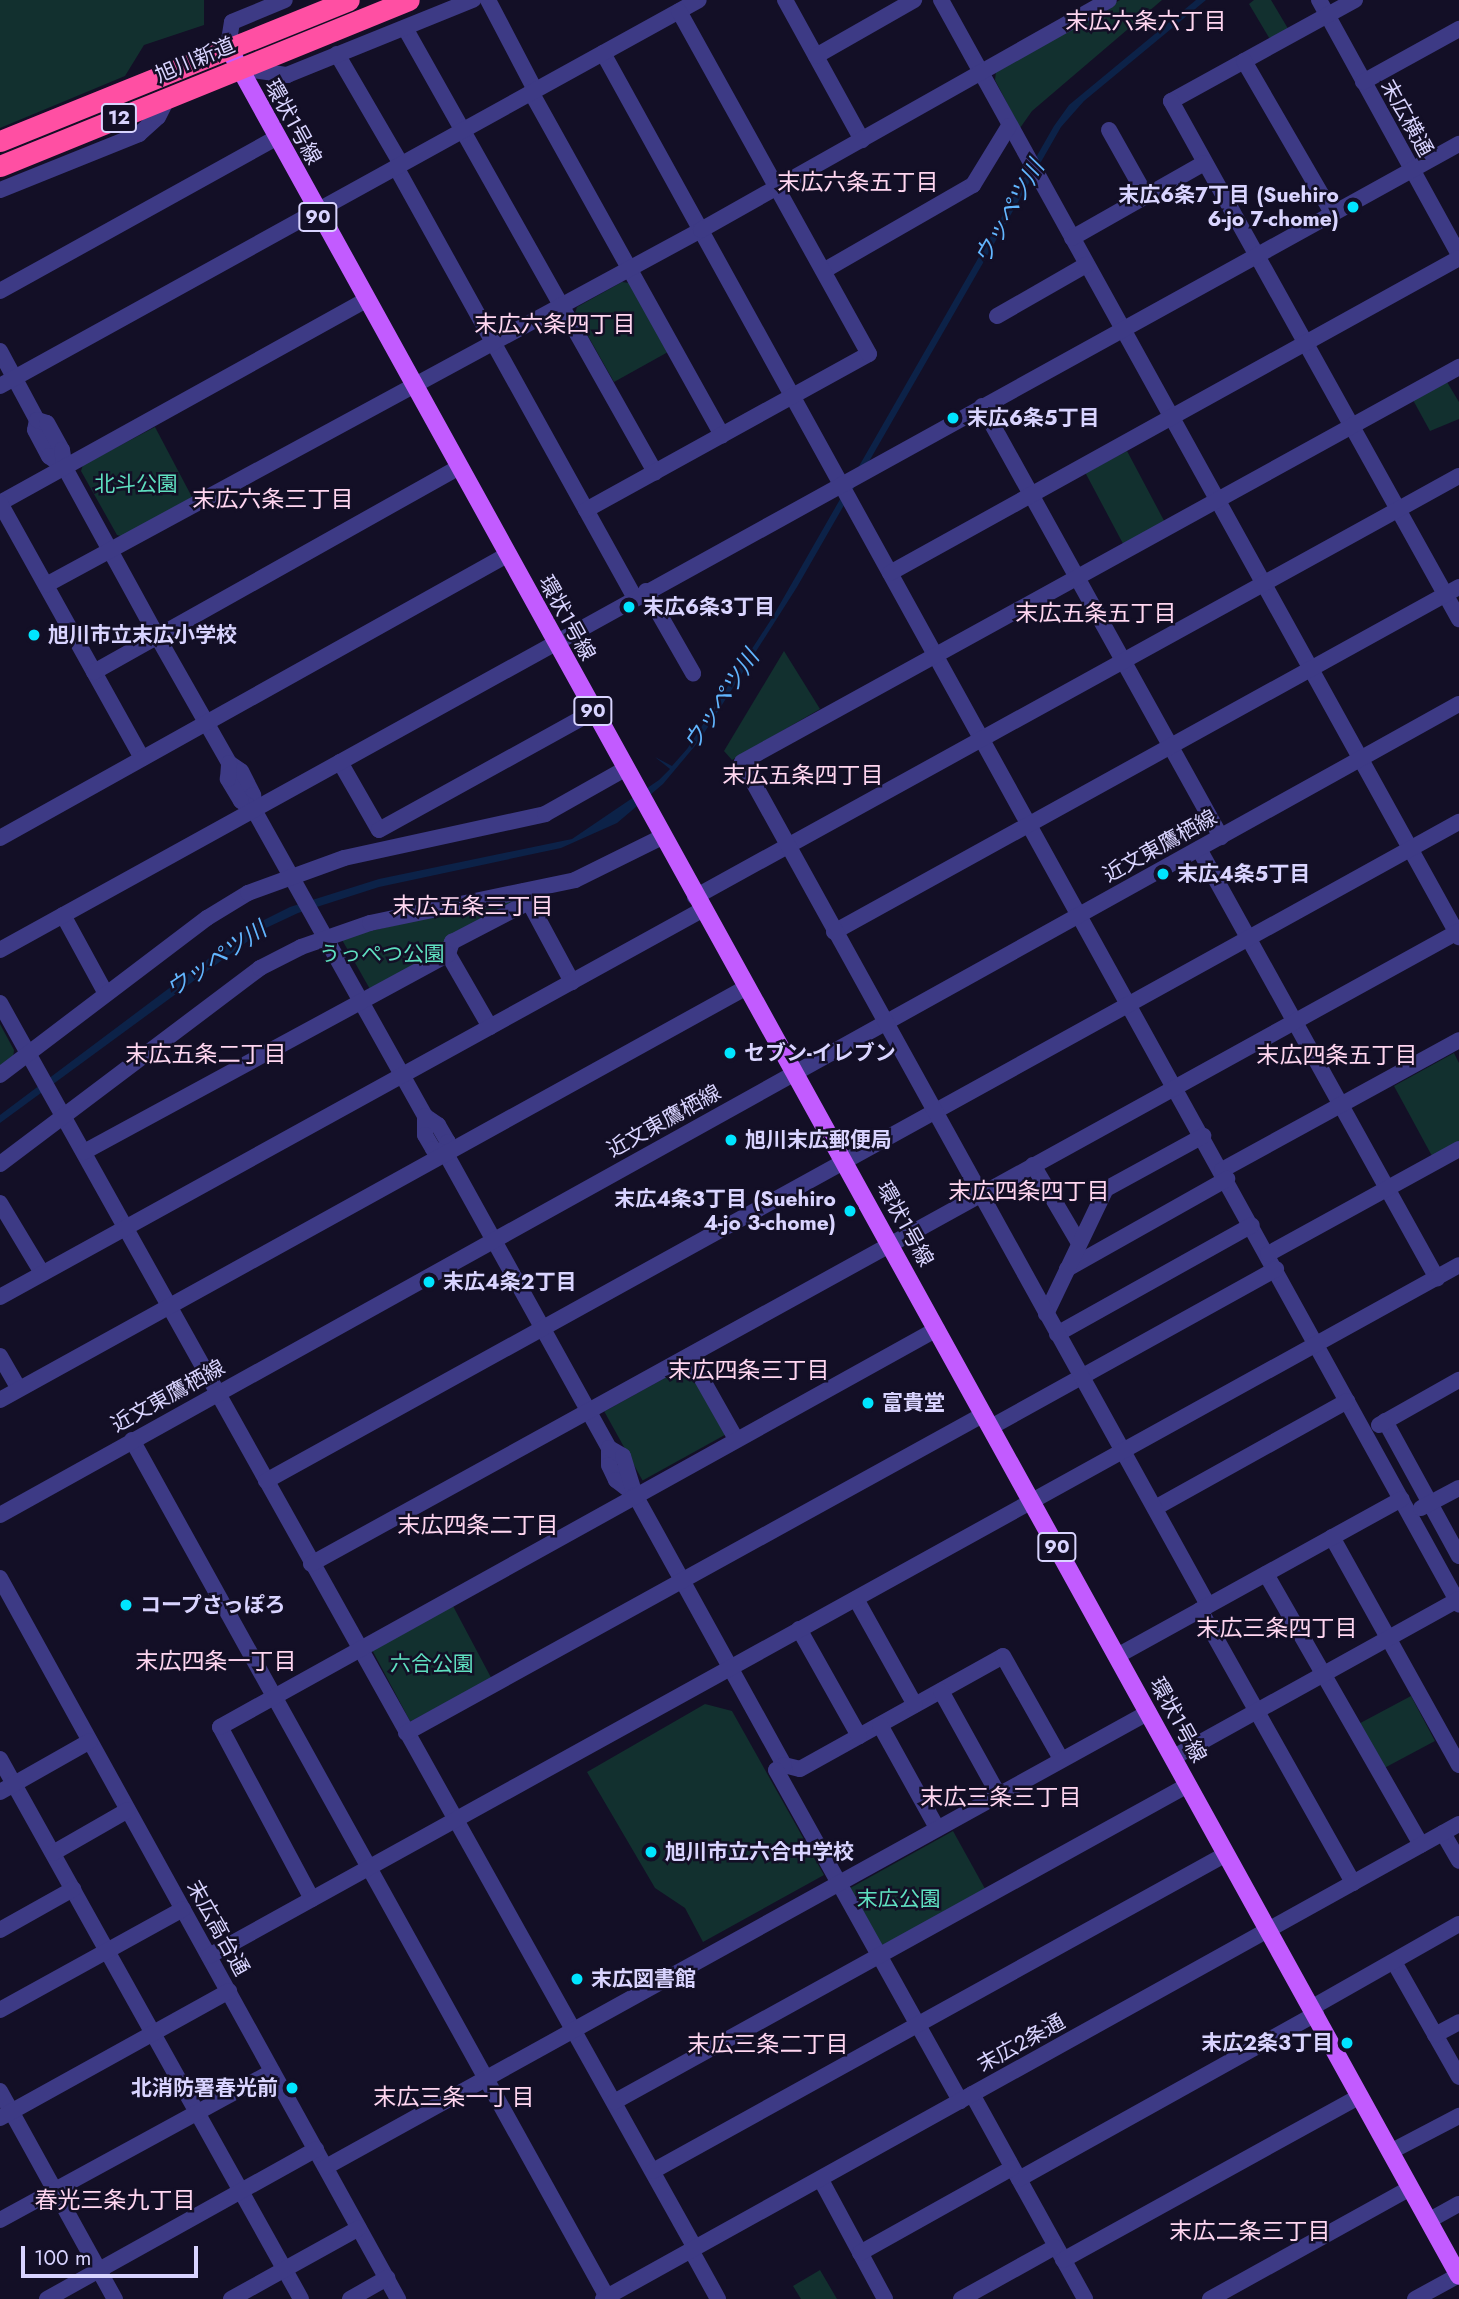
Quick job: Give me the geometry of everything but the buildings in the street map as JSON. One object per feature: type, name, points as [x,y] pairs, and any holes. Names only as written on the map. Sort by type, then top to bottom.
[{"type":"highway","name":"旭川新道","points":[[0,141],[349,0]]},
{"type":"highway","name":"旭川新道","points":[[0,166],[410,0]]},
{"type":"main road","name":"環状1号線","points":[[228,47],[315,211],[745,988],[845,1162],[1459,2275]]},
{"type":"street","points":[[228,47],[232,22],[285,0]]},
{"type":"street","points":[[410,0],[423,20]]},
{"type":"street","points":[[237,68],[287,75],[473,0]]},
{"type":"street","points":[[488,0],[533,91],[722,435]]},
{"type":"street","points":[[785,0],[862,140]]},
{"type":"street","points":[[816,55],[914,0]]},
{"type":"street","points":[[311,1564],[889,1242],[981,1195],[1295,1020],[1458,934],[941,0]]},
{"type":"street","points":[[46,586],[701,230],[1109,0]]},
{"type":"street","name":"末広横通","points":[[1319,0],[1459,257]]},
{"type":"street","points":[[1355,0],[1171,101],[1398,511],[1452,591],[1459,619]]},
{"type":"street","points":[[0,386],[696,1]]},
{"type":"street","points":[[586,510],[869,354],[825,270],[679,11]]},
{"type":"street","points":[[405,27],[655,472]]},
{"type":"street","points":[[1363,82],[1459,30]]},
{"type":"street","points":[[603,53],[1318,1343],[1364,1433],[1458,1601],[1174,1757]]},
{"type":"street","points":[[337,54],[586,510],[693,673]]},
{"type":"street","points":[[1244,61],[1332,213]]},
{"type":"street","points":[[0,190],[139,134],[158,117],[167,99]]},
{"type":"street","points":[[825,270],[973,185],[1009,126]]},
{"type":"street","points":[[1110,130],[1146,196]]},
{"type":"street","points":[[0,292],[276,138]]},
{"type":"street","points":[[0,950],[1459,144]]},
{"type":"street","points":[[1072,238],[1204,163]]},
{"type":"street","points":[[890,573],[1459,257]]},
{"type":"street","points":[[997,316],[1086,265]]},
{"type":"street","points":[[142,758],[0,503],[366,300]]},
{"type":"street","points":[[0,351],[37,420],[35,430],[49,456],[65,468],[229,763],[241,771],[253,795],[254,810],[401,1075],[425,1116],[438,1125],[448,1142],[446,1154],[609,1448],[609,1465],[616,1480],[635,1495],[783,1765]]},
{"type":"street","points":[[1353,1883],[1257,1710],[1154,1508],[742,762],[1459,367]]},
{"type":"street","points":[[982,406],[1221,837]]},
{"type":"street","points":[[94,672],[459,467]]},
{"type":"street","points":[[0,1297],[572,982],[788,847],[1459,477]]},
{"type":"street","points":[[0,838],[507,555]]},
{"type":"street","points":[[834,932],[1452,591]]},
{"type":"street","name":"近文東鷹栖線","points":[[0,1515],[1459,704]]},
{"type":"street","points":[[379,830],[593,712]]},
{"type":"street","points":[[340,762],[388,847]]},
{"type":"street","points":[[0,1075],[32,1059],[106,994],[207,918],[248,893],[388,847],[545,814],[628,774]]},
{"type":"street","points":[[266,1481],[1459,822]]},
{"type":"street","points":[[0,1164],[60,1111],[260,968],[324,933],[527,897],[575,880],[662,837]]},
{"type":"street","points":[[1199,849],[1437,1278]]},
{"type":"street","points":[[84,1152],[448,954],[452,942],[527,897]]},
{"type":"street","points":[[527,897],[572,982]]},
{"type":"street","points":[[63,915],[106,994]]},
{"type":"street","points":[[448,954],[490,1027]]},
{"type":"street","points":[[0,1399],[745,988]]},
{"type":"street","points":[[0,1003],[311,1564],[653,2171],[718,2299]]},
{"type":"street","points":[[1067,1269],[1341,1105],[1459,1040]]},
{"type":"street","points":[[1046,1314],[1106,1189],[1203,1136]]},
{"type":"street","points":[[1268,1254],[1459,1149]]},
{"type":"street","points":[[1034,1165],[1079,1243]]},
{"type":"street","points":[[0,1203],[43,1273]]},
{"type":"street","points":[[1057,1334],[1252,1225]]},
{"type":"street","points":[[209,1956],[1459,1267]]},
{"type":"street","points":[[406,1733],[682,1579],[988,1420],[1080,1378],[1276,1269]]},
{"type":"street","points":[[312,1899],[220,1727],[937,1329]]},
{"type":"street","points":[[0,1356],[19,1389]]},
{"type":"street","points":[[688,1356],[736,1439]]},
{"type":"street","points":[[1364,1433],[1459,1380]]},
{"type":"street","points":[[1154,1508],[1347,1401]]},
{"type":"street","points":[[1385,1421],[1459,1556]]},
{"type":"street","points":[[132,1440],[605,2298]]},
{"type":"street","points":[[1409,1514],[1459,1488]]},
{"type":"street","points":[[1117,1656],[1401,1499]]},
{"type":"street","points":[[1332,1537],[1459,1765]]},
{"type":"street","points":[[1266,1574],[1321,1674],[1422,1845]]},
{"type":"street","name":"末広高台通","points":[[0,1578],[398,2299]]},
{"type":"street","points":[[856,1599],[915,1705]]},
{"type":"street","points":[[799,1629],[859,1736]]},
{"type":"street","points":[[1061,1759],[1003,1656],[800,1769],[783,1765],[776,1770],[919,2024],[1016,2174],[1085,2299]]},
{"type":"street","points":[[941,1691],[998,1794]]},
{"type":"street","points":[[326,2167],[1149,1712]]},
{"type":"street","points":[[880,1725],[937,1828]]},
{"type":"street","points":[[7,1788],[90,1741]]},
{"type":"street","points":[[0,1759],[7,1788],[53,1853],[300,2299]]},
{"type":"street","points":[[614,2102],[1188,1785]]},
{"type":"street","points":[[53,1853],[128,1810]]},
{"type":"street","name":"末広2条通","points":[[605,2298],[1459,1824]]},
{"type":"street","points":[[1443,1833],[1459,1861]]},
{"type":"street","points":[[653,2171],[1226,1854]]},
{"type":"street","points":[[0,1930],[73,1889]]},
{"type":"street","points":[[0,2010],[183,1909]]},
{"type":"street","points":[[860,2253],[1016,2174],[1313,2011],[1459,1924]]},
{"type":"street","points":[[1394,1962],[1459,2077]]},
{"type":"street","points":[[6,2115],[229,1991]]},
{"type":"street","points":[[1435,2035],[1459,2022]]},
{"type":"street","points":[[0,2220],[272,2072]]},
{"type":"street","points":[[0,2091],[6,2115],[56,2189],[115,2299]]},
{"type":"street","points":[[961,2299],[1059,2253],[1360,2096]]},
{"type":"street","points":[[1390,2152],[1459,2116]]},
{"type":"street","points":[[47,2299],[316,2149]]},
{"type":"street","points":[[821,2180],[885,2299]]},
{"type":"street","points":[[1210,2299],[1410,2188]]},
{"type":"street","points":[[1428,2221],[1459,2204]]},
{"type":"street","points":[[231,2299],[359,2228]]},
{"type":"street","points":[[1415,2299],[1459,2275]]},
{"type":"street","points":[[350,2299],[387,2278]]},
{"type":"green space","points":[[0,0],[204,0],[204,25],[144,45],[125,76],[0,128]]},
{"type":"green space","points":[[1120,0],[1162,0],[1032,111],[1020,128],[995,80],[996,71]]},
{"type":"green space","points":[[1254,0],[1271,0],[1290,32],[1271,41],[1249,4]]},
{"type":"green space","points":[[622,282],[630,283],[668,352],[614,382],[575,313],[577,307]]},
{"type":"green space","points":[[1447,382],[1459,402],[1459,419],[1430,431],[1413,400]]},
{"type":"green space","name":"北斗公園","points":[[155,427],[193,499],[124,537],[117,535],[81,471],[83,465]]},
{"type":"green space","points":[[1127,451],[1165,522],[1123,544],[1086,473]]},
{"type":"green space","points":[[784,651],[820,709],[732,760],[724,751]]},
{"type":"green space","name":"うっぺつ公園","points":[[518,896],[519,901],[438,956],[371,991],[341,938]]},
{"type":"green space","points":[[0,1024],[14,1050],[13,1058],[0,1068]]},
{"type":"green space","points":[[1454,1053],[1459,1063],[1459,1141],[1432,1156],[1394,1086]]},
{"type":"green space","points":[[690,1364],[728,1433],[643,1481],[604,1412]]},
{"type":"green space","name":"六合公園","points":[[453,1606],[491,1678],[410,1722],[372,1649]]},
{"type":"green space","points":[[1411,1696],[1435,1741],[1382,1769],[1358,1724]]},
{"type":"green space","points":[[705,1704],[732,1711],[824,1875],[703,1942],[685,1908],[655,1888],[587,1772]]},
{"type":"green space","name":"末広公園","points":[[953,1831],[985,1889],[881,1946],[849,1889]]},
{"type":"green space","points":[[820,2270],[837,2299],[801,2299],[793,2286]]},
{"type":"water","name":"ウッペツ川","points":[[1196,0],[1206,0],[1084,101],[1061,127],[797,587],[699,741],[663,784],[617,823],[561,848],[379,887],[298,913],[266,928],[0,1123],[0,1115],[252,926],[290,907],[379,879],[572,839],[659,780],[670,769],[655,757],[672,766],[687,749],[772,618],[1054,126],[1069,105]]},
{"type":"place","name":"末広6条7丁目 (Suehiro 6-jo 7-chome)","points":[[1353,207]]},
{"type":"place","name":"末広6条5丁目","points":[[953,418]]},
{"type":"place","name":"末広6条3丁目","points":[[629,607]]},
{"type":"place","name":"旭川市立末広小学校","points":[[34,635]]},
{"type":"place","name":"末広4条5丁目","points":[[1163,874]]},
{"type":"place","name":"セブン-イレブン","points":[[730,1053]]},
{"type":"place","name":"旭川末広郵便局","points":[[731,1140]]},
{"type":"place","name":"末広4条3丁目 (Suehiro 4-jo 3-chome)","points":[[850,1211]]},
{"type":"place","name":"末広4条2丁目","points":[[429,1282]]},
{"type":"place","name":"富貴堂","points":[[868,1403]]},
{"type":"place","name":"コープさっぽろ","points":[[126,1605]]},
{"type":"place","name":"旭川市立六合中学校","points":[[651,1852]]},
{"type":"place","name":"末広図書館","points":[[577,1979]]},
{"type":"place","name":"末広2条3丁目","points":[[1347,2043]]},
{"type":"place","name":"北消防署春光前","points":[[292,2088]]},
{"type":"district","name":"末広六条六丁目","points":[[1146,21]]},
{"type":"district","name":"末広六条五丁目","points":[[858,182]]},
{"type":"district","name":"末広六条四丁目","points":[[555,324]]},
{"type":"district","name":"末広六条三丁目","points":[[273,499]]},
{"type":"district","name":"末広五条五丁目","points":[[1096,613]]},
{"type":"district","name":"末広五条四丁目","points":[[803,775]]},
{"type":"district","name":"末広五条三丁目","points":[[473,906]]},
{"type":"district","name":"末広五条二丁目","points":[[206,1054]]},
{"type":"district","name":"末広四条五丁目","points":[[1337,1055]]},
{"type":"district","name":"末広四条四丁目","points":[[1029,1191]]},
{"type":"district","name":"末広四条三丁目","points":[[749,1370]]},
{"type":"district","name":"末広四条二丁目","points":[[478,1525]]},
{"type":"district","name":"末広三条四丁目","points":[[1277,1628]]},
{"type":"district","name":"末広四条一丁目","points":[[216,1661]]},
{"type":"district","name":"末広三条三丁目","points":[[1001,1797]]},
{"type":"district","name":"末広三条二丁目","points":[[768,2044]]},
{"type":"district","name":"末広三条一丁目","points":[[454,2097]]},
{"type":"district","name":"春光三条九丁目","points":[[115,2200]]},
{"type":"district","name":"末広二条三丁目","points":[[1250,2231]]}]
